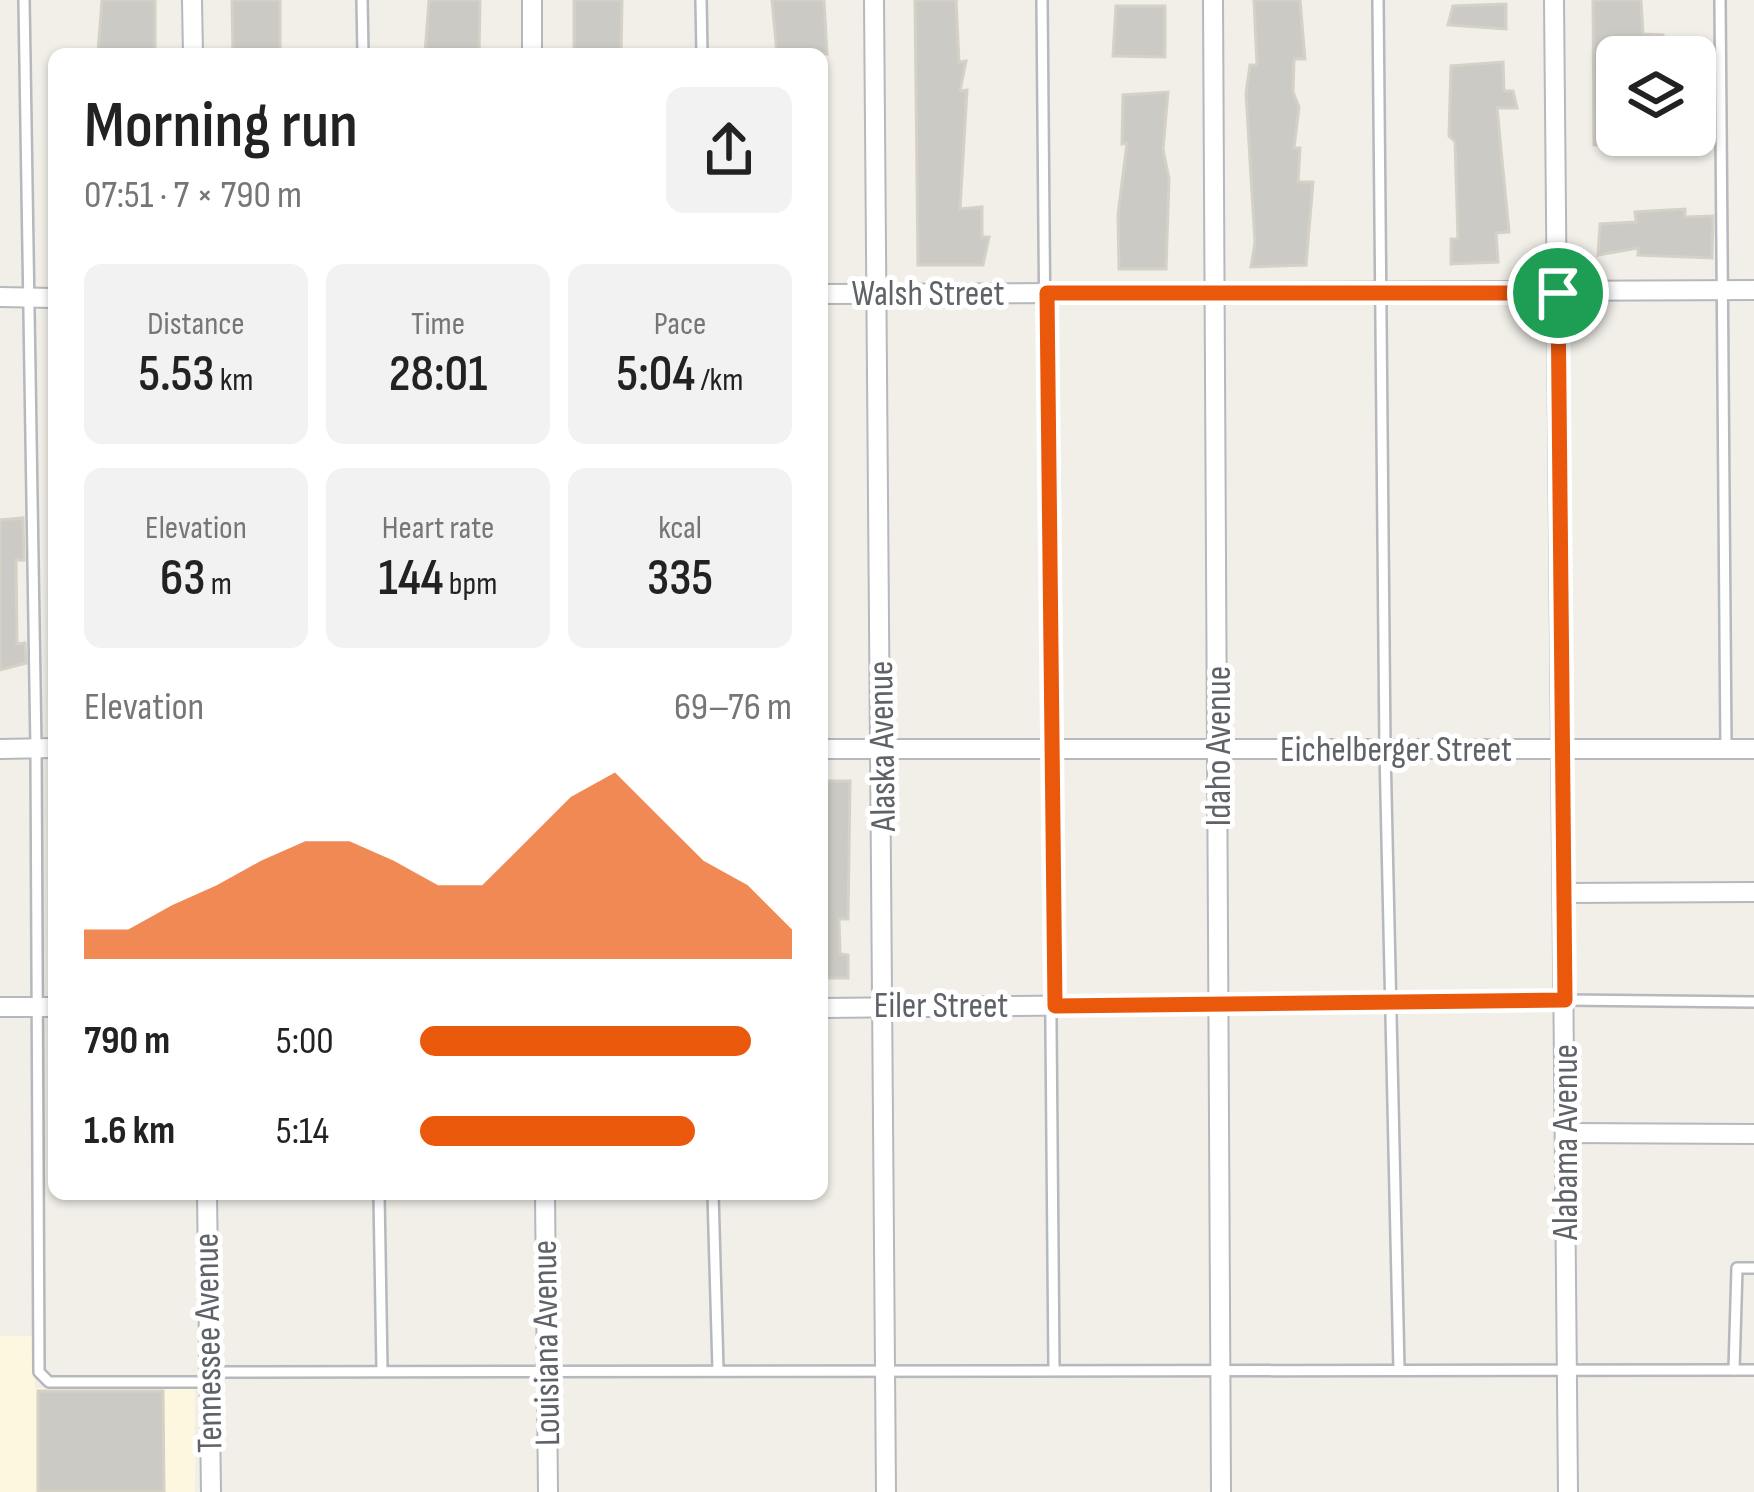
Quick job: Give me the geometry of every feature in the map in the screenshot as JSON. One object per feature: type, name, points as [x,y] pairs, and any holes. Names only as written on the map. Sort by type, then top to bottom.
[{"type":"street","points":[[192,0],[193,48]]},
{"type":"street","points":[[532,0],[532,48]]},
{"type":"street","name":"Alaska Avenue","points":[[874,0],[886,1492]]},
{"type":"street","name":"Idaho Avenue","points":[[1213,0],[1221,1492]]},
{"type":"street","name":"Alabama Avenue","points":[[1554,0],[1568,1492]]},
{"type":"street","name":"Walsh Street","points":[[828,294],[1754,290]]},
{"type":"street","points":[[0,297],[48,298]]},
{"type":"street","points":[[0,749],[45,748]]},
{"type":"street","name":"Eichelberger Street","points":[[828,748],[1754,749]]},
{"type":"street","points":[[1564,893],[1754,892]]},
{"type":"street","name":"Eiler Street","points":[[828,1008],[1565,1000]]},
{"type":"street","points":[[0,1006],[46,1007]]},
{"type":"street","points":[[1566,1133],[1754,1134]]},
{"type":"street","name":"Tennessee Avenue","points":[[207,1200],[211,1492]]},
{"type":"street","name":"Louisiana Avenue","points":[[545,1200],[548,1492]]},
{"type":"lane","points":[[24,0],[28,298],[45,748],[42,1380],[382,1369],[1754,1370]]},
{"type":"lane","points":[[362,0],[363,48]]},
{"type":"lane","points":[[701,0],[702,48]]},
{"type":"lane","points":[[1042,0],[1055,1006],[1054,1369]]},
{"type":"lane","points":[[1378,0],[1385,750],[1399,1369]]},
{"type":"lane","points":[[1720,0],[1726,749]]},
{"type":"lane","points":[[1565,1000],[1754,1003]]},
{"type":"lane","points":[[380,1200],[382,1369]]},
{"type":"lane","points":[[713,1200],[718,1370]]},
{"type":"lane","points":[[1733,1370],[1737,1268],[1754,1268]]},
{"type":"shaded area","points":[[0,1336],[35,1336],[35,1388],[195,1387],[195,1492],[0,1492]]},
{"type":"building","points":[[102,0],[155,0],[155,48],[98,48]]},
{"type":"building","points":[[232,0],[280,0],[280,48],[233,48]]},
{"type":"building","points":[[429,0],[480,0],[479,48],[425,48]]},
{"type":"building","points":[[574,0],[622,0],[621,48],[574,48]]},
{"type":"building","points":[[772,0],[824,0],[827,48],[776,48]]},
{"type":"building","points":[[915,0],[956,0],[959,62],[966,61],[960,91],[967,90],[960,209],[982,207],[982,237],[989,237],[983,265],[918,265]]},
{"type":"building","points":[[1254,0],[1300,0],[1305,59],[1294,59],[1293,92],[1299,107],[1294,148],[1300,148],[1298,182],[1313,182],[1306,265],[1251,267],[1255,243],[1246,93],[1250,65],[1257,65]]},
{"type":"building","points":[[1593,0],[1641,0],[1643,34],[1663,36],[1596,36],[1594,145]]},
{"type":"building","points":[[1506,4],[1506,29],[1448,25],[1453,6]]},
{"type":"building","points":[[1116,6],[1165,6],[1165,57],[1113,56]]},
{"type":"building","points":[[1503,62],[1504,91],[1513,91],[1517,108],[1497,108],[1509,232],[1496,233],[1498,262],[1451,264],[1451,239],[1458,239],[1455,141],[1449,136],[1451,66]]},
{"type":"building","points":[[1168,92],[1163,149],[1169,179],[1166,269],[1119,269],[1118,214],[1127,143],[1122,144],[1123,95]]},
{"type":"building","points":[[1685,209],[1685,217],[1713,216],[1712,258],[1638,255],[1638,248],[1598,255],[1600,224],[1636,222],[1635,212]]},
{"type":"building","points":[[23,518],[24,560],[16,560],[17,644],[25,643],[26,663],[0,670],[0,520]]},
{"type":"building","points":[[828,781],[850,781],[848,919],[839,919],[840,954],[848,955],[848,978],[828,978]]},
{"type":"building","points":[[38,1391],[163,1391],[164,1492],[38,1492]]},
{"type":"route","points":[[1047,293],[1558,293],[1565,1000],[1055,1006],[1047,293]]}]
